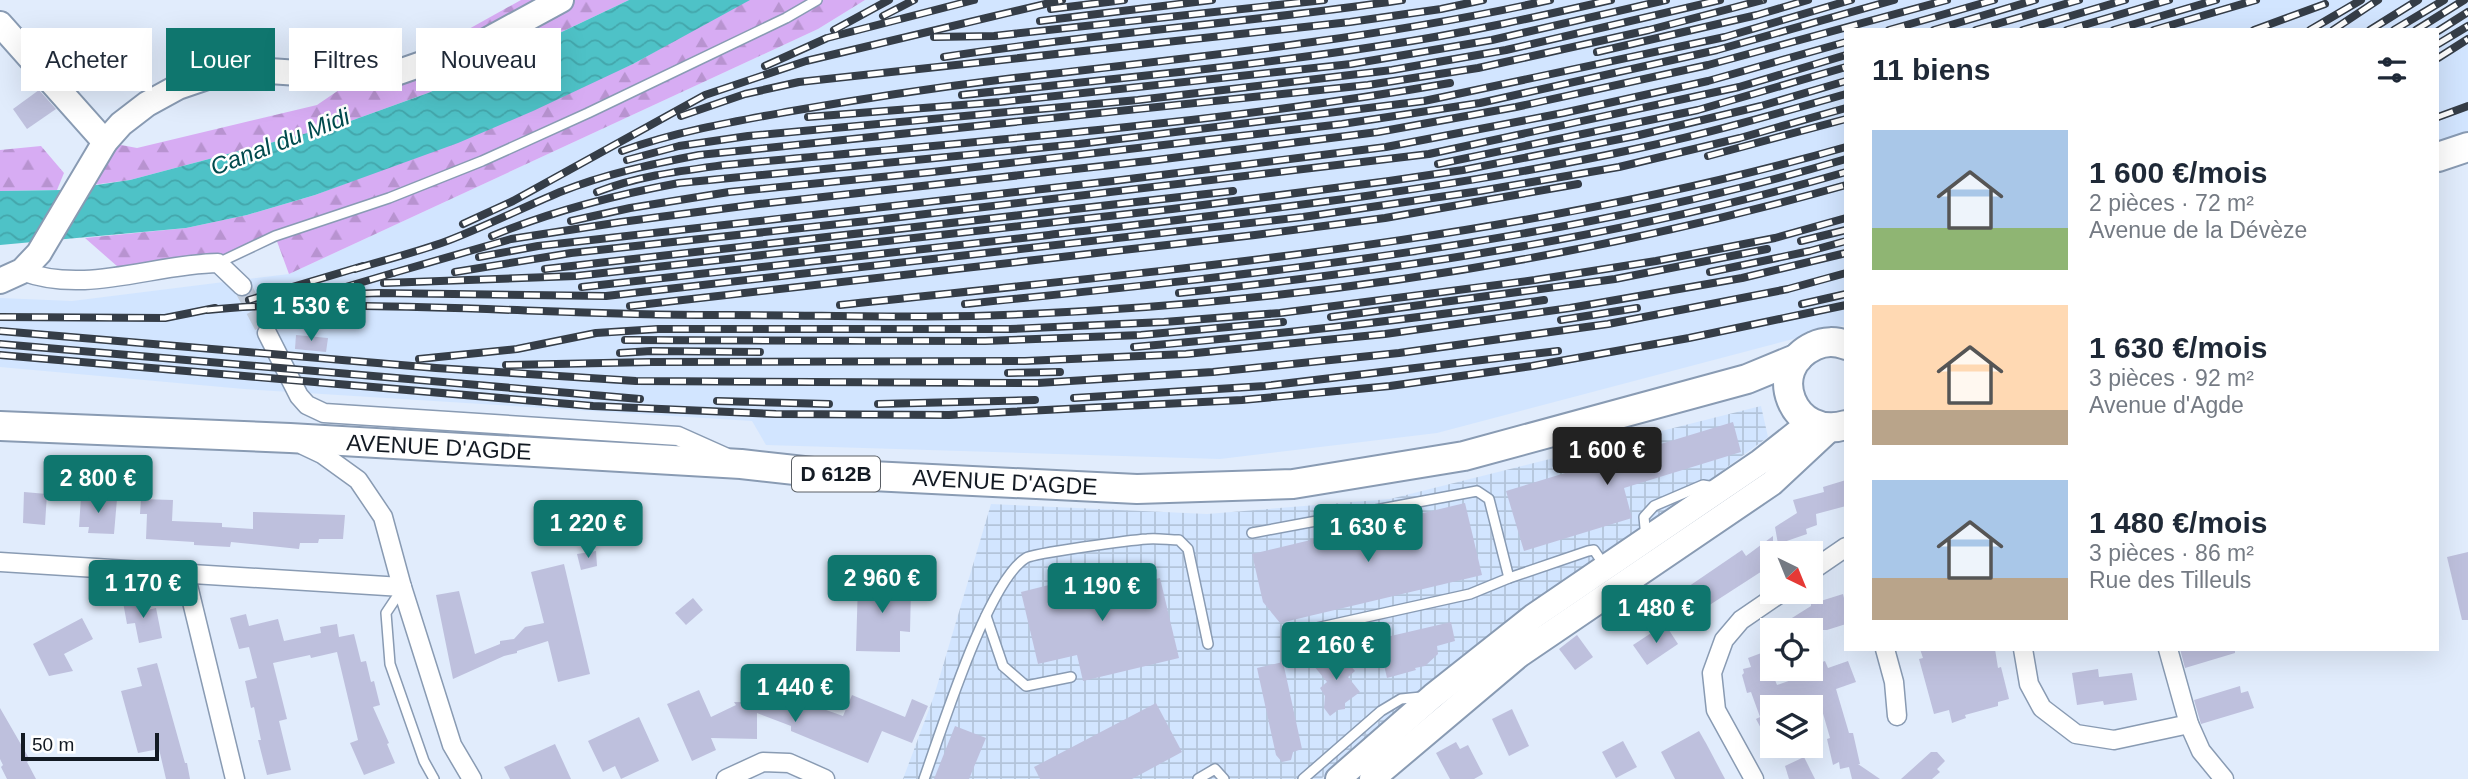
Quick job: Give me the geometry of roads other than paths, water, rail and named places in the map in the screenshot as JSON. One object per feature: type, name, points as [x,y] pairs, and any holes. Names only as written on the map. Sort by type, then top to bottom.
[{"type":"main road","points":[[20,268],[121,124],[147,104],[178,87],[216,74],[269,71],[358,77],[396,74],[482,43],[561,0]]},
{"type":"main road","points":[[0,24],[100,152]]},
{"type":"main road","points":[[2439,158],[2468,147]]},
{"type":"main road","name":"AVENUE D'AGDE","points":[[0,426],[290,439],[741,464],[831,474],[1137,489],[1293,484],[1464,456],[1747,379],[1798,358],[1818,344],[1844,343]]},
{"type":"main road","points":[[1798,358],[1788,381],[1792,404],[1828,425]]},
{"type":"main road","points":[[1747,379],[1789,393]]},
{"type":"main road","points":[[1339,779],[1433,696],[1534,617],[1798,432],[1828,425]]},
{"type":"main road","points":[[1373,779],[1519,655],[1772,484],[1828,425]]},
{"type":"street","points":[[20,268],[37,276],[77,281],[195,264],[218,264],[242,286]]},
{"type":"street","points":[[267,333],[299,396],[307,405],[324,413],[678,436],[741,464]]},
{"type":"street","points":[[290,439],[322,454],[358,480],[383,517],[452,745],[472,779]]},
{"type":"street","points":[[1824,562],[1844,548]]},
{"type":"street","points":[[0,562],[402,587]]},
{"type":"street","points":[[185,573],[235,779]]},
{"type":"street","points":[[1754,779],[1716,710],[1712,673],[1724,640],[1741,620],[1764,604]]},
{"type":"street","points":[[1886,651],[1894,682],[1897,716]]},
{"type":"street","points":[[2023,651],[2029,684],[2042,708],[2076,734],[2114,740],[2189,723]]},
{"type":"street","points":[[2169,651],[2189,723],[2201,751],[2224,779]]},
{"type":"street","points":[[726,779],[763,762],[789,762],[825,779]]},
{"type":"lane","points":[[218,264],[275,236],[389,198],[482,160],[613,102],[786,18],[817,0]]},
{"type":"lane","points":[[1252,533],[1477,491],[1489,499],[1509,578]]},
{"type":"lane","points":[[924,779],[962,673],[986,616],[1008,574],[1028,557],[1147,539],[1179,540],[1188,549],[1208,644]]},
{"type":"lane","points":[[1303,631],[1470,594],[1594,550],[1605,566]]},
{"type":"lane","points":[[402,587],[386,613],[390,664],[424,761],[434,779]]},
{"type":"lane","points":[[986,616],[1003,666],[1026,685],[1071,677]]},
{"type":"lane","points":[[1303,779],[1381,711],[1401,699],[1433,696]]},
{"type":"lane","points":[[1198,779],[1215,769],[1224,779]]},
{"type":"water","name":"Canal du Midi","points":[[629,0],[750,0],[633,64],[533,111],[458,143],[315,195],[247,215],[186,228],[0,245],[0,191],[63,190],[130,180],[345,123],[433,91],[561,91],[561,32]]},
{"type":"tunnel","points":[[242,286],[267,333]]},
{"type":"railway","points":[[834,30],[889,0]]},
{"type":"railway","points":[[883,16],[914,0]]},
{"type":"railway","points":[[765,66],[827,38],[974,0]]},
{"type":"railway","points":[[463,224],[513,201],[705,95],[806,61],[1062,0]]},
{"type":"railway","points":[[1051,9],[1124,0]]},
{"type":"railway","points":[[1040,21],[1212,0]]},
{"type":"railway","points":[[934,37],[994,36],[1324,0]]},
{"type":"railway","points":[[944,57],[1402,0]]},
{"type":"railway","points":[[681,116],[745,94],[799,82],[1350,22],[1483,0]]},
{"type":"railway","points":[[622,151],[703,128],[841,103],[978,82],[1347,37],[1550,0]]},
{"type":"railway","points":[[962,95],[1333,53],[1414,41],[1611,0]]},
{"type":"railway","points":[[808,117],[1000,102],[1351,64],[1492,40],[1666,0]]},
{"type":"railway","points":[[627,160],[679,146],[748,136],[1138,100],[1392,70],[1506,50],[1720,0]]},
{"type":"railway","points":[[355,269],[447,241],[594,180],[699,155],[1368,85],[1478,68],[1649,30],[1763,0]]},
{"type":"railway","points":[[1597,52],[1757,15],[1808,0]]},
{"type":"railway","points":[[492,236],[584,205],[679,183],[1079,144],[1424,101],[1725,37],[1851,0]]},
{"type":"railway","points":[[571,221],[630,208],[729,192],[932,172],[1342,124],[1480,103],[1717,50],[1894,0]]},
{"type":"railway","points":[[1844,28],[1947,0]]},
{"type":"railway","points":[[1896,28],[1994,0]]},
{"type":"railway","points":[[1941,28],[2035,0]]},
{"type":"railway","points":[[1983,28],[2079,0]]},
{"type":"railway","points":[[2030,28],[2125,0]]},
{"type":"railway","points":[[2074,28],[2169,0]]},
{"type":"railway","points":[[2121,28],[2216,0]]},
{"type":"railway","points":[[2161,28],[2256,0]]},
{"type":"railway","points":[[2313,28],[2361,0]]},
{"type":"railway","points":[[2336,28],[2378,0]]},
{"type":"railway","points":[[2373,28],[2418,0]]},
{"type":"railway","points":[[2397,28],[2444,0]]},
{"type":"railway","points":[[2419,28],[2464,0]]},
{"type":"railway","points":[[2259,28],[2325,4]]},
{"type":"railway","points":[[2439,30],[2468,12]]},
{"type":"railway","points":[[2439,43],[2468,26]]},
{"type":"railway","points":[[393,273],[511,239],[621,222],[1378,132],[1516,107],[1708,65],[1844,28]]},
{"type":"railway","points":[[2439,57],[2468,39]]},
{"type":"railway","points":[[479,257],[538,246],[1113,181],[1386,147],[1563,113],[1708,81],[1844,43]]},
{"type":"railway","points":[[455,272],[571,253],[867,221],[1429,154],[1739,87],[1844,56]]},
{"type":"railway","points":[[1438,164],[1698,110],[1844,68]]},
{"type":"railway","points":[[384,283],[576,276],[1172,209],[1389,181],[1463,170],[1635,136],[1761,106],[1844,82]]},
{"type":"railway","points":[[597,192],[644,178],[724,165],[1179,121],[1360,98],[1450,83]]},
{"type":"railway","points":[[582,287],[1196,218],[1416,189],[1562,164],[1662,143],[1844,95]]},
{"type":"railway","points":[[2439,117],[2468,106]]},
{"type":"railway","points":[[300,296],[378,293],[606,296],[1303,217],[1619,167],[1740,138],[1844,109]]},
{"type":"railway","points":[[1708,156],[1844,120]]},
{"type":"railway","points":[[840,305],[1220,264],[1473,229],[1722,179],[1844,148]]},
{"type":"railway","points":[[965,304],[1298,267],[1519,234],[1629,213],[1844,160]]},
{"type":"railway","points":[[1179,293],[1432,261],[1598,232],[1764,195],[1844,173]]},
{"type":"railway","points":[[630,306],[1255,235],[1385,218],[1578,184]]},
{"type":"railway","points":[[207,310],[266,306],[364,306],[638,314],[916,317],[1131,308],[1338,288],[1543,256],[1746,212],[1844,186]]},
{"type":"railway","points":[[545,269],[1233,191]]},
{"type":"railway","points":[[419,359],[517,349],[596,333],[658,329],[1010,329],[1164,322],[1280,313],[1535,280],[1656,261],[1775,238],[1844,219]]},
{"type":"railway","points":[[1801,241],[1844,230]]},
{"type":"railway","points":[[1710,272],[1844,242]]},
{"type":"railway","points":[[1331,317],[1615,279],[1767,249]]},
{"type":"railway","points":[[506,365],[1025,361],[1186,354],[1385,334],[1570,308],[1742,278],[1844,253]]},
{"type":"railway","points":[[249,300],[363,266]]},
{"type":"railway","points":[[339,289],[393,273]]},
{"type":"railway","points":[[0,331],[436,368],[636,381],[1038,383],[1213,372],[1399,353],[1608,324],[1788,289],[1844,274]]},
{"type":"railway","points":[[1802,304],[1844,294]]},
{"type":"railway","points":[[1134,347],[1339,326],[1544,300]]},
{"type":"railway","points":[[0,355],[593,406],[776,414],[949,415],[1242,400],[1390,386],[1532,366],[1689,338],[1844,305]]},
{"type":"railway","points":[[0,317],[165,318],[215,308]]},
{"type":"railway","points":[[1561,320],[1637,308]]},
{"type":"railway","points":[[625,340],[985,341],[1141,335],[1283,322]]},
{"type":"railway","points":[[0,344],[640,399]]},
{"type":"railway","points":[[1074,398],[1265,386],[1558,351]]},
{"type":"railway","points":[[620,353],[760,352]]},
{"type":"railway","points":[[1008,373],[1060,372]]},
{"type":"railway","points":[[878,404],[1035,400]]},
{"type":"railway","points":[[717,401],[829,404]]}]
